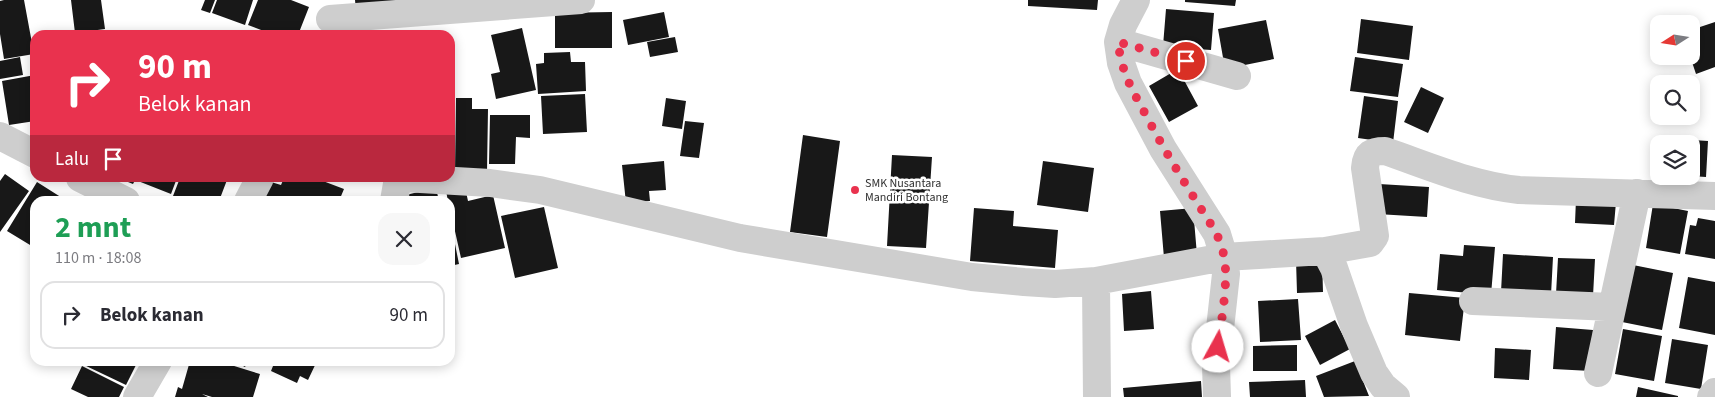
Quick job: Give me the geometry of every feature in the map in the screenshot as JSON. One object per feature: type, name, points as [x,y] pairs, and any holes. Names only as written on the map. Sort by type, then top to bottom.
[{"type":"street","points":[[328,18],[581,0]]},
{"type":"street","points":[[1136,0],[1123,25],[1118,42],[1121,63],[1128,83],[1163,149],[1217,234],[1224,257],[1226,274],[1216,365],[1217,397]]},
{"type":"street","points":[[1118,42],[1237,76]]},
{"type":"street","points":[[0,136],[30,151]]},
{"type":"street","points":[[455,181],[490,183],[540,190],[740,238],[972,277],[1055,284],[1096,281],[1224,257],[1329,251],[1370,243],[1375,236],[1365,160],[1373,152],[1379,151],[1385,151],[1477,183],[1497,188],[1715,196]]},
{"type":"street","points":[[88,182],[116,196]]},
{"type":"street","points":[[251,196],[258,182]]},
{"type":"street","points":[[395,196],[397,182]]},
{"type":"street","points":[[1598,373],[1637,193]]},
{"type":"street","points":[[1329,251],[1350,318],[1374,373],[1383,386],[1396,397]]},
{"type":"street","points":[[1096,281],[1097,397]]},
{"type":"street","points":[[1473,301],[1612,308]]},
{"type":"street","points":[[137,397],[155,366]]},
{"type":"street","points":[[1711,397],[1715,392]]},
{"type":"building","points":[[24,0],[30,32],[30,55],[4,59],[0,34],[0,1]]},
{"type":"building","points":[[71,0],[101,0],[105,29],[75,30]]},
{"type":"building","points":[[205,0],[215,0],[210,13],[201,10]]},
{"type":"building","points":[[217,0],[253,0],[245,25],[212,13]]},
{"type":"building","points":[[258,0],[291,0],[309,7],[300,30],[261,30],[248,25]]},
{"type":"building","points":[[355,0],[406,0],[356,10]]},
{"type":"building","points":[[1028,0],[1098,0],[1097,10],[1028,6]]},
{"type":"building","points":[[1185,0],[1236,0],[1235,6],[1185,2]]},
{"type":"building","points":[[1166,9],[1214,13],[1211,50],[1197,49],[1197,55],[1163,46]]},
{"type":"building","points":[[612,12],[612,48],[555,48],[555,13]]},
{"type":"building","points":[[664,12],[669,37],[628,45],[623,20]]},
{"type":"building","points":[[1361,19],[1413,26],[1409,60],[1357,53]]},
{"type":"building","points":[[1266,20],[1274,59],[1225,69],[1218,29]]},
{"type":"building","points":[[1715,22],[1715,67],[1696,74],[1693,65],[1700,65],[1700,27]]},
{"type":"building","points":[[522,28],[536,90],[496,99],[491,74],[500,72],[491,35]]},
{"type":"building","points":[[675,37],[678,52],[650,57],[647,42]]},
{"type":"building","points":[[570,52],[571,62],[585,62],[586,91],[538,94],[536,64],[544,63],[544,53]]},
{"type":"building","points":[[20,57],[23,75],[0,79],[0,61]]},
{"type":"building","points":[[1355,57],[1403,64],[1398,97],[1350,91]]},
{"type":"building","points":[[1178,69],[1198,106],[1169,122],[1149,86]]},
{"type":"building","points":[[30,76],[30,122],[9,125],[2,81]]},
{"type":"building","points":[[1421,87],[1444,98],[1428,133],[1404,122]]},
{"type":"building","points":[[585,94],[587,132],[543,134],[541,96]]},
{"type":"building","points":[[1364,96],[1398,101],[1393,143],[1358,138]]},
{"type":"building","points":[[456,98],[472,98],[472,109],[488,109],[487,172],[455,172]]},
{"type":"building","points":[[666,98],[686,101],[682,129],[662,126]]},
{"type":"building","points":[[490,115],[530,115],[530,138],[516,137],[515,164],[489,164]]},
{"type":"building","points":[[685,121],[704,123],[699,158],[680,156]]},
{"type":"building","points":[[803,135],[840,141],[827,237],[790,232]]},
{"type":"building","points":[[1700,140],[1708,141],[1706,177],[1700,177]]},
{"type":"building","points":[[892,155],[932,157],[926,248],[887,246]]},
{"type":"building","points":[[664,161],[666,190],[649,191],[650,201],[626,203],[622,165]]},
{"type":"building","points":[[1043,161],[1094,168],[1088,212],[1037,205]]},
{"type":"building","points":[[5,174],[29,191],[0,232],[0,181]]},
{"type":"building","points":[[37,182],[59,196],[30,196],[30,245],[7,231]]},
{"type":"building","points":[[141,182],[176,182],[171,194]]},
{"type":"building","points":[[178,182],[226,182],[221,196],[173,196]]},
{"type":"building","points":[[271,182],[281,185],[282,182],[326,182],[344,189],[341,196],[265,196]]},
{"type":"building","points":[[1379,184],[1429,187],[1427,217],[1377,214]]},
{"type":"building","points":[[1659,185],[1681,185],[1681,187]]},
{"type":"building","points":[[465,187],[468,201],[493,195],[505,248],[461,258],[455,231],[455,196],[447,196],[446,191]]},
{"type":"building","points":[[436,188],[438,196],[401,196]]},
{"type":"building","points":[[1576,199],[1616,202],[1614,225],[1575,223]]},
{"type":"building","points":[[1653,204],[1688,211],[1680,254],[1646,248]]},
{"type":"building","points":[[544,207],[558,268],[515,278],[501,216]]},
{"type":"building","points":[[974,208],[1014,211],[1013,226],[1058,230],[1055,268],[970,261]]},
{"type":"building","points":[[1193,208],[1197,255],[1164,258],[1160,211]]},
{"type":"building","points":[[1698,218],[1715,221],[1715,259],[1685,254],[1690,225],[1696,226]]},
{"type":"building","points":[[455,244],[459,264],[455,265]]},
{"type":"building","points":[[1464,245],[1495,247],[1491,295],[1437,290],[1440,254],[1463,256]]},
{"type":"building","points":[[1503,254],[1553,257],[1551,295],[1501,292]]},
{"type":"building","points":[[1558,258],[1595,259],[1593,296],[1556,294]]},
{"type":"building","points":[[1322,259],[1323,292],[1297,293],[1296,260]]},
{"type":"building","points":[[1628,264],[1673,273],[1662,330],[1617,321]]},
{"type":"building","points":[[1688,277],[1715,282],[1715,335],[1679,328]]},
{"type":"building","points":[[1151,291],[1154,329],[1124,331],[1122,294]]},
{"type":"building","points":[[1409,293],[1465,298],[1460,341],[1405,335]]},
{"type":"building","points":[[1298,299],[1301,340],[1260,342],[1258,301]]},
{"type":"building","points":[[1335,320],[1350,349],[1320,365],[1305,336]]},
{"type":"building","points":[[1556,327],[1593,330],[1591,371],[1553,369]]},
{"type":"building","points":[[1623,329],[1662,336],[1654,381],[1615,374]]},
{"type":"building","points":[[1672,339],[1708,345],[1701,389],[1665,383]]},
{"type":"building","points":[[1297,345],[1297,371],[1253,371],[1253,346]]},
{"type":"building","points":[[1495,348],[1531,350],[1529,380],[1494,378]]},
{"type":"building","points":[[1355,361],[1369,396],[1324,397],[1316,376]]},
{"type":"building","points":[[82,366],[124,387],[119,397],[88,397],[71,389]]},
{"type":"building","points":[[86,366],[136,366],[126,385]]},
{"type":"building","points":[[189,366],[234,366],[260,374],[253,397],[212,397],[202,394],[208,397],[175,397],[178,387],[182,389]]},
{"type":"building","points":[[273,366],[315,366],[308,380],[300,376],[297,383],[271,371]]},
{"type":"building","points":[[1305,380],[1306,397],[1250,397],[1249,382]]},
{"type":"building","points":[[1201,381],[1202,397],[1124,397],[1123,388]]},
{"type":"building","points":[[1638,387],[1678,396],[1678,397],[1636,397]]},
{"type":"place","name":"SMK Nusantara Mandiri Bontang","points":[[855,190]]},
{"type":"route","points":[[1186,61],[1118,42],[1121,63],[1128,83],[1163,149],[1217,234],[1221,246],[1226,274],[1218,347]]}]
